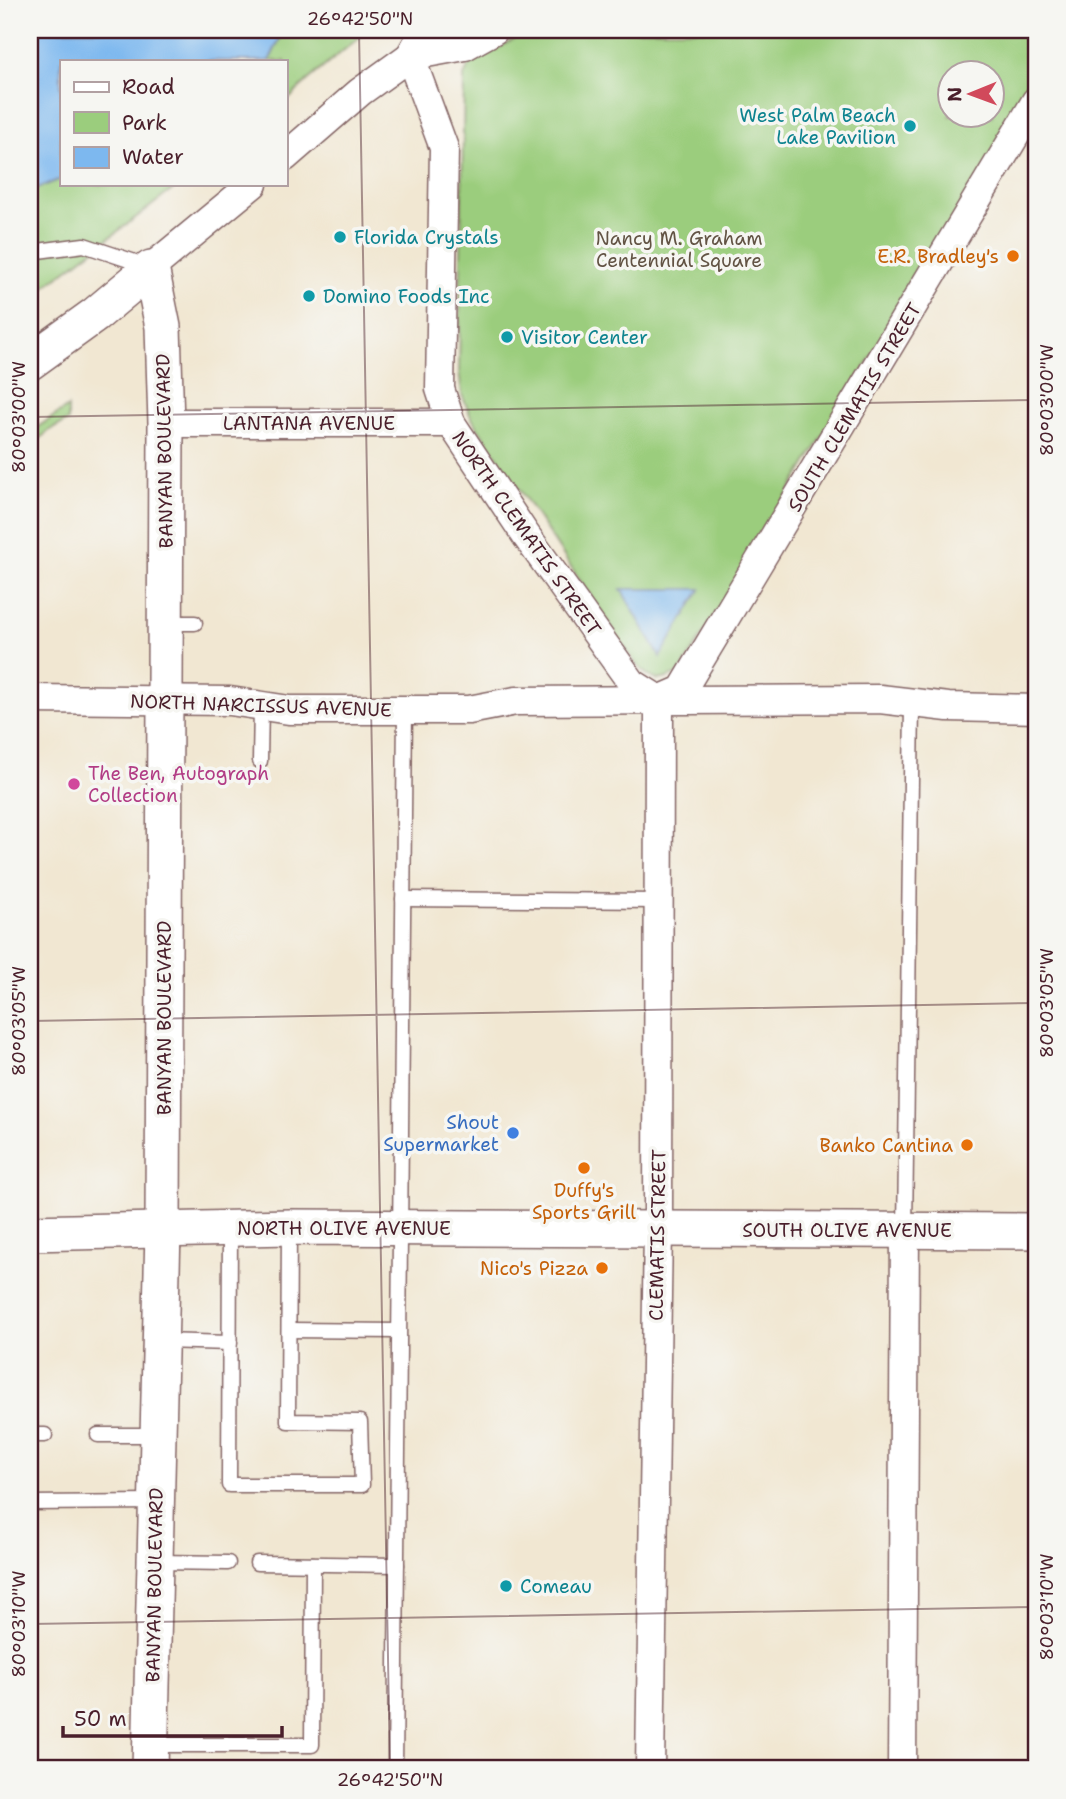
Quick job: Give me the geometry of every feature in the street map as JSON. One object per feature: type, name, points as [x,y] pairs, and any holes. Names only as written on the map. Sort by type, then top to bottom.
[{"type":"street","points":[[287,155],[360,92],[410,56],[425,30]]},
{"type":"street","points":[[410,56],[465,46],[494,30]]},
{"type":"street","name":"NORTH CLEMATIS STREET","points":[[410,56],[444,148],[440,389],[451,423],[525,534],[632,683],[659,701]]},
{"type":"street","name":"SOUTH CLEMATIS STREET","points":[[659,701],[681,690],[687,681],[1036,101]]},
{"type":"street","points":[[30,362],[95,315],[251,186]]},
{"type":"street","name":"BANYAN BOULEVARD","points":[[150,1757],[163,1230],[165,699],[180,623],[166,423],[163,327],[151,268]]},
{"type":"street","name":"LANTANA AVENUE","points":[[166,423],[451,423]]},
{"type":"street","name":"NORTH NARCISSUS AVENUE","points":[[30,699],[165,699],[230,701],[289,709],[405,710],[469,710],[516,701],[880,699],[912,704],[1036,709]]},
{"type":"street","name":"CLEMATIS STREET","points":[[650,1769],[658,1228],[659,701]]},
{"type":"street","name":"NORTH OLIVE AVENUE","points":[[30,1233],[289,1227],[658,1228]]},
{"type":"street","name":"SOUTH OLIVE AVENUE","points":[[658,1228],[1036,1231]]},
{"type":"street","points":[[902,1769],[905,1230]]},
{"type":"lane","points":[[30,251],[84,245],[151,268]]},
{"type":"lane","points":[[905,1230],[912,704]]},
{"type":"lane","points":[[260,761],[261,705]]},
{"type":"lane","points":[[395,1769],[405,710]]},
{"type":"lane","points":[[403,899],[659,901]]},
{"type":"lane","points":[[230,1228],[229,1485],[362,1485],[360,1422],[288,1421],[289,1227]]},
{"type":"lane","points":[[289,1331],[398,1331]]},
{"type":"lane","points":[[160,1341],[230,1343]]},
{"type":"lane","points":[[98,1435],[157,1435]]},
{"type":"lane","points":[[30,1503],[155,1502]]},
{"type":"lane","points":[[154,1562],[228,1563]]},
{"type":"lane","points":[[257,1563],[397,1565]]},
{"type":"lane","points":[[150,1757],[312,1745],[313,1564]]},
{"type":"green space","points":[[284,30],[368,30],[287,101],[287,60],[269,60]]},
{"type":"green space","name":"Nancy M. Graham Centennial Square","points":[[530,30],[1036,30],[1036,85],[680,672],[666,678],[652,678],[636,664],[471,417],[462,395],[459,372],[464,76],[469,65]]},
{"type":"green space","points":[[60,179],[60,186],[177,186],[30,298],[30,191]]},
{"type":"green space","points":[[68,407],[68,421],[50,430],[30,447],[30,432]]},
{"type":"water","points":[[30,30],[284,30],[269,60],[60,60],[60,179],[30,191]]},
{"type":"water","points":[[621,589],[701,589],[660,657]]},
{"type":"place","name":"West Palm Beach Lake Pavilion","points":[[910,126]]},
{"type":"place","name":"Florida Crystals","points":[[340,237]]},
{"type":"place","name":"E.R. Bradley's","points":[[1013,256]]},
{"type":"place","name":"Domino Foods Inc","points":[[309,296]]},
{"type":"place","name":"Visitor Center","points":[[507,337]]},
{"type":"place","name":"The Ben, Autograph Collection","points":[[74,784]]},
{"type":"place","name":"Shout Supermarket","points":[[513,1133]]},
{"type":"place","name":"Banko Cantina","points":[[967,1145]]},
{"type":"place","name":"Duffy's Sports Grill","points":[[584,1168]]},
{"type":"place","name":"Nico's Pizza","points":[[602,1268]]},
{"type":"place","name":"Comeau","points":[[506,1586]]}]
